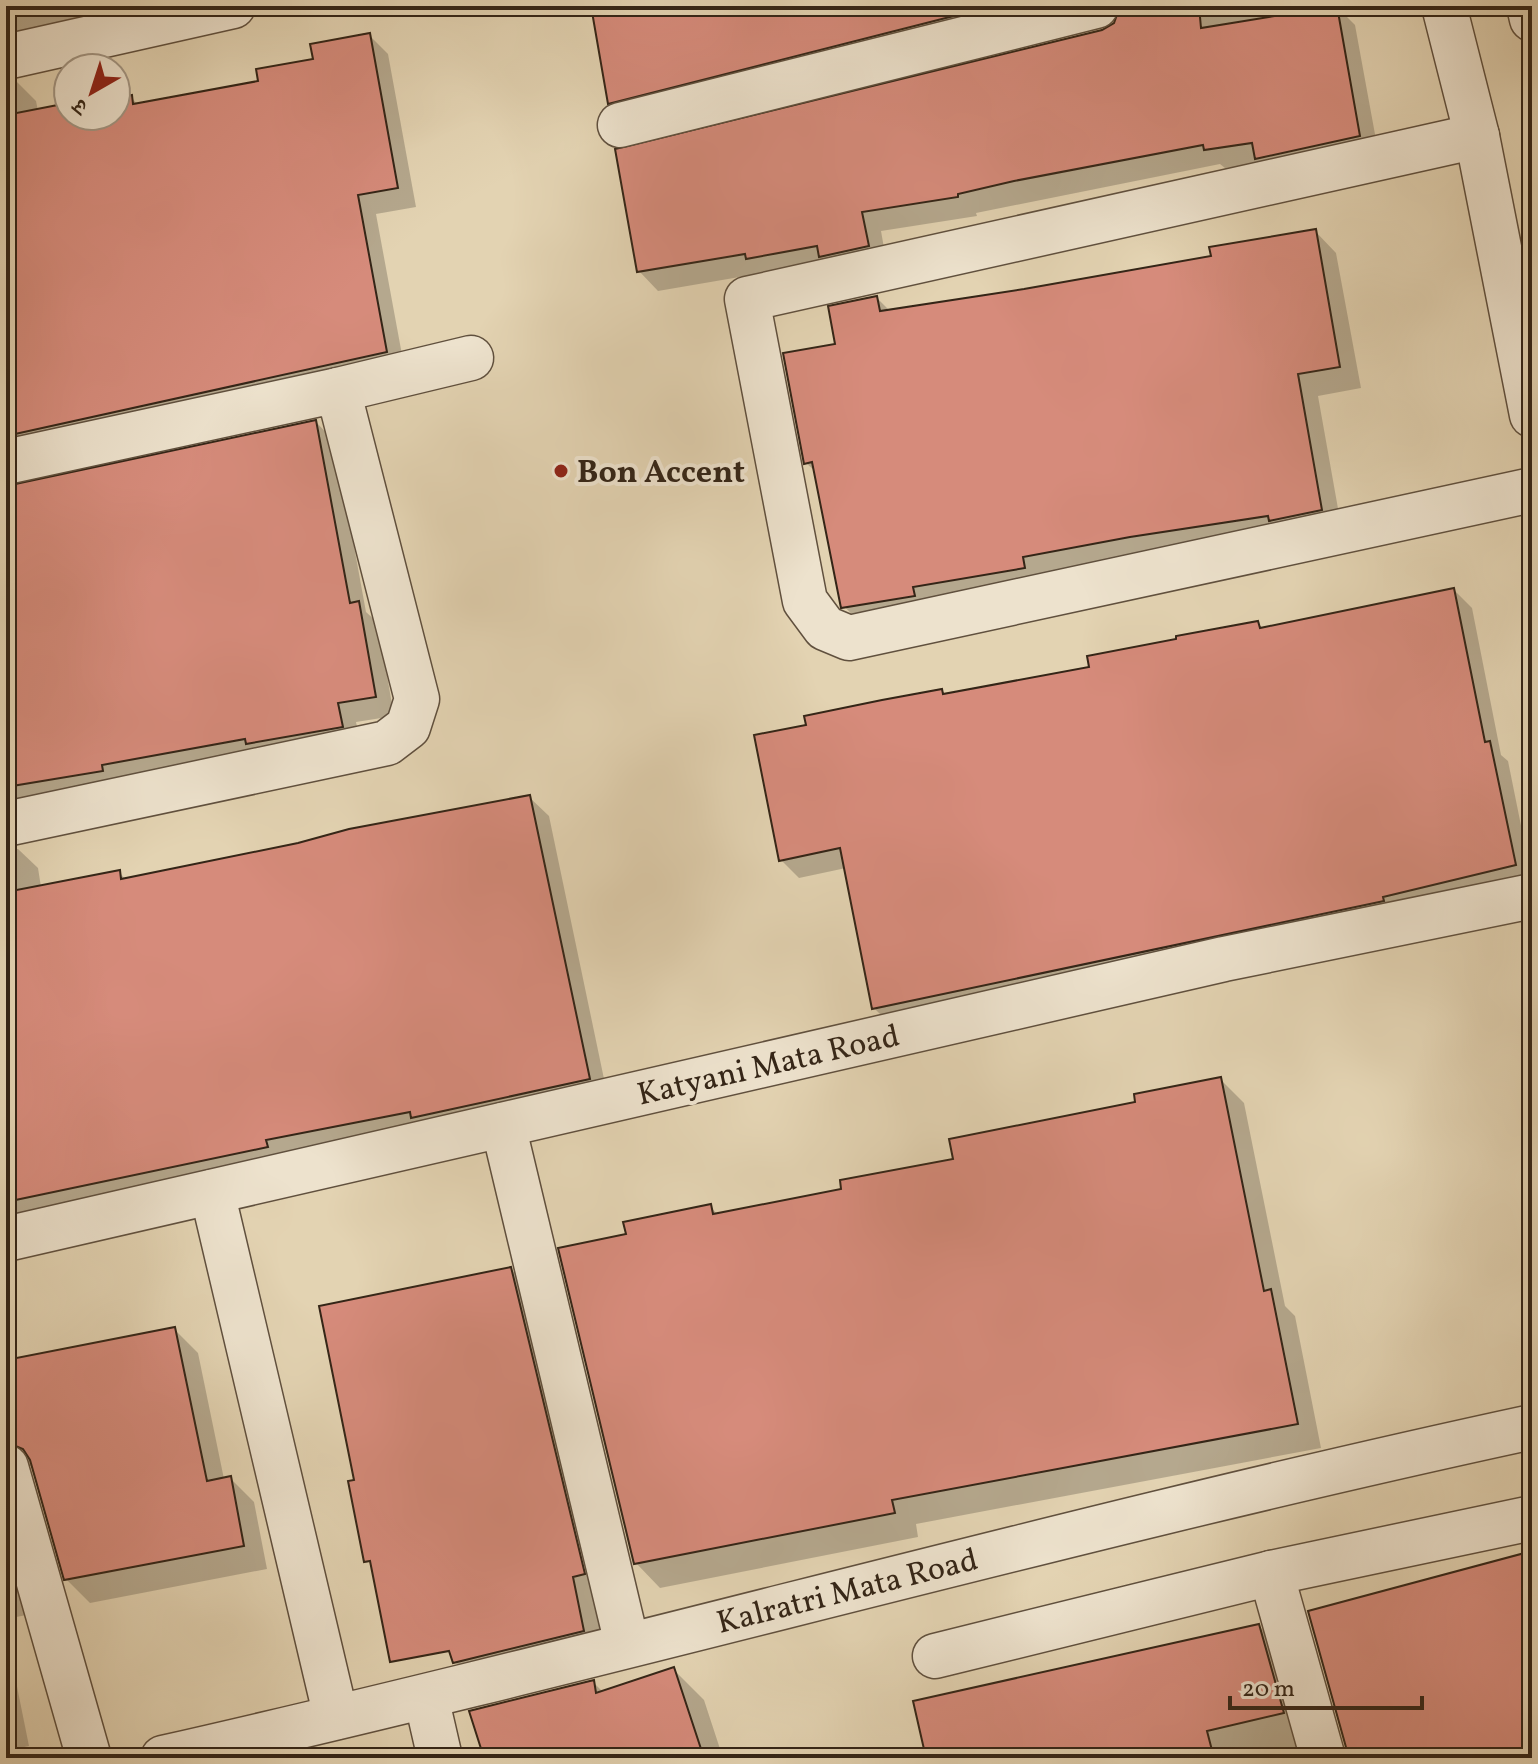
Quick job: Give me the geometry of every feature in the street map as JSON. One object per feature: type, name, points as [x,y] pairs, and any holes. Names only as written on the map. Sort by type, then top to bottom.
[{"type":"street","points":[[6,57],[233,6]]},
{"type":"street","points":[[620,125],[1096,6]]},
{"type":"street","points":[[1444,6],[1477,136],[1532,415]]},
{"type":"street","points":[[1529,6],[1532,19]]},
{"type":"street","points":[[1477,136],[747,299],[805,601],[825,628],[849,638],[1532,490]]},
{"type":"street","points":[[6,462],[471,358]]},
{"type":"street","points":[[6,824],[387,743],[408,727],[417,699],[338,390]]},
{"type":"street","name":"Katyani Mata Road","points":[[6,1239],[1224,959],[1532,896]]},
{"type":"street","points":[[503,1125],[627,1644]]},
{"type":"street","points":[[212,1192],[336,1717]]},
{"type":"street","name":"Kalratri Mata Road","points":[[175,1757],[1347,1467],[1532,1427]]},
{"type":"street","points":[[6,1467],[89,1758]]},
{"type":"street","points":[[935,1656],[1271,1573],[1532,1518]]},
{"type":"street","points":[[1271,1573],[1323,1758]]},
{"type":"street","points":[[426,1697],[440,1758]]},
{"type":"building","points":[[591,6],[993,6],[608,104]]},
{"type":"building","points":[[1120,6],[1199,6],[1201,28],[1337,6],[1360,136],[1255,159],[1252,143],[1204,150],[1203,145],[1014,181],[958,194],[958,197],[862,212],[869,246],[819,257],[817,246],[746,259],[745,254],[637,272],[615,149],[1102,30],[1114,23]]},
{"type":"building","points":[[370,33],[398,188],[358,195],[387,352],[6,436],[6,115],[52,106],[52,132],[132,132],[132,95],[133,104],[258,81],[256,69],[313,59],[310,44]]},
{"type":"building","points":[[1316,229],[1340,367],[1298,374],[1322,510],[1269,521],[1268,516],[1130,537],[1023,557],[1025,568],[913,587],[915,596],[841,608],[812,462],[804,464],[783,353],[835,344],[828,306],[877,296],[880,311],[1024,289],[1211,256],[1209,247]]},
{"type":"building","points":[[316,420],[350,603],[359,601],[376,697],[338,703],[343,727],[246,744],[245,739],[102,765],[103,771],[6,787],[6,486]]},
{"type":"building","points":[[1454,588],[1485,742],[1490,741],[1516,865],[1383,897],[1384,901],[872,1009],[840,848],[779,861],[754,735],[806,725],[804,716],[882,700],[942,689],[943,694],[1089,667],[1087,656],[1176,639],[1176,636],[1258,621],[1260,628]]},
{"type":"building","points":[[530,795],[590,1079],[411,1118],[410,1112],[266,1140],[268,1147],[6,1202],[6,892],[120,870],[121,879],[298,843],[349,829]]},
{"type":"building","points":[[1221,1077],[1264,1291],[1271,1289],[1298,1424],[892,1500],[895,1513],[634,1564],[558,1248],[626,1234],[623,1222],[711,1204],[713,1214],[841,1189],[840,1180],[953,1159],[949,1139],[1135,1102],[1134,1094]]},
{"type":"building","points":[[511,1267],[585,1574],[573,1577],[584,1631],[453,1663],[449,1651],[390,1662],[370,1561],[364,1562],[348,1481],[354,1480],[319,1306]]},
{"type":"building","points":[[175,1327],[207,1481],[231,1476],[244,1546],[64,1580],[30,1460],[23,1449],[8,1443],[6,1360]]},
{"type":"building","points":[[1532,1551],[1532,1758],[1349,1758],[1308,1611]]},
{"type":"building","points":[[1259,1624],[1284,1713],[1207,1731],[1214,1758],[926,1758],[913,1701]]},
{"type":"building","points":[[674,1667],[704,1758],[484,1758],[469,1711],[594,1680],[596,1693]]},
{"type":"place","name":"Bon Accent","points":[[561,471]]}]
